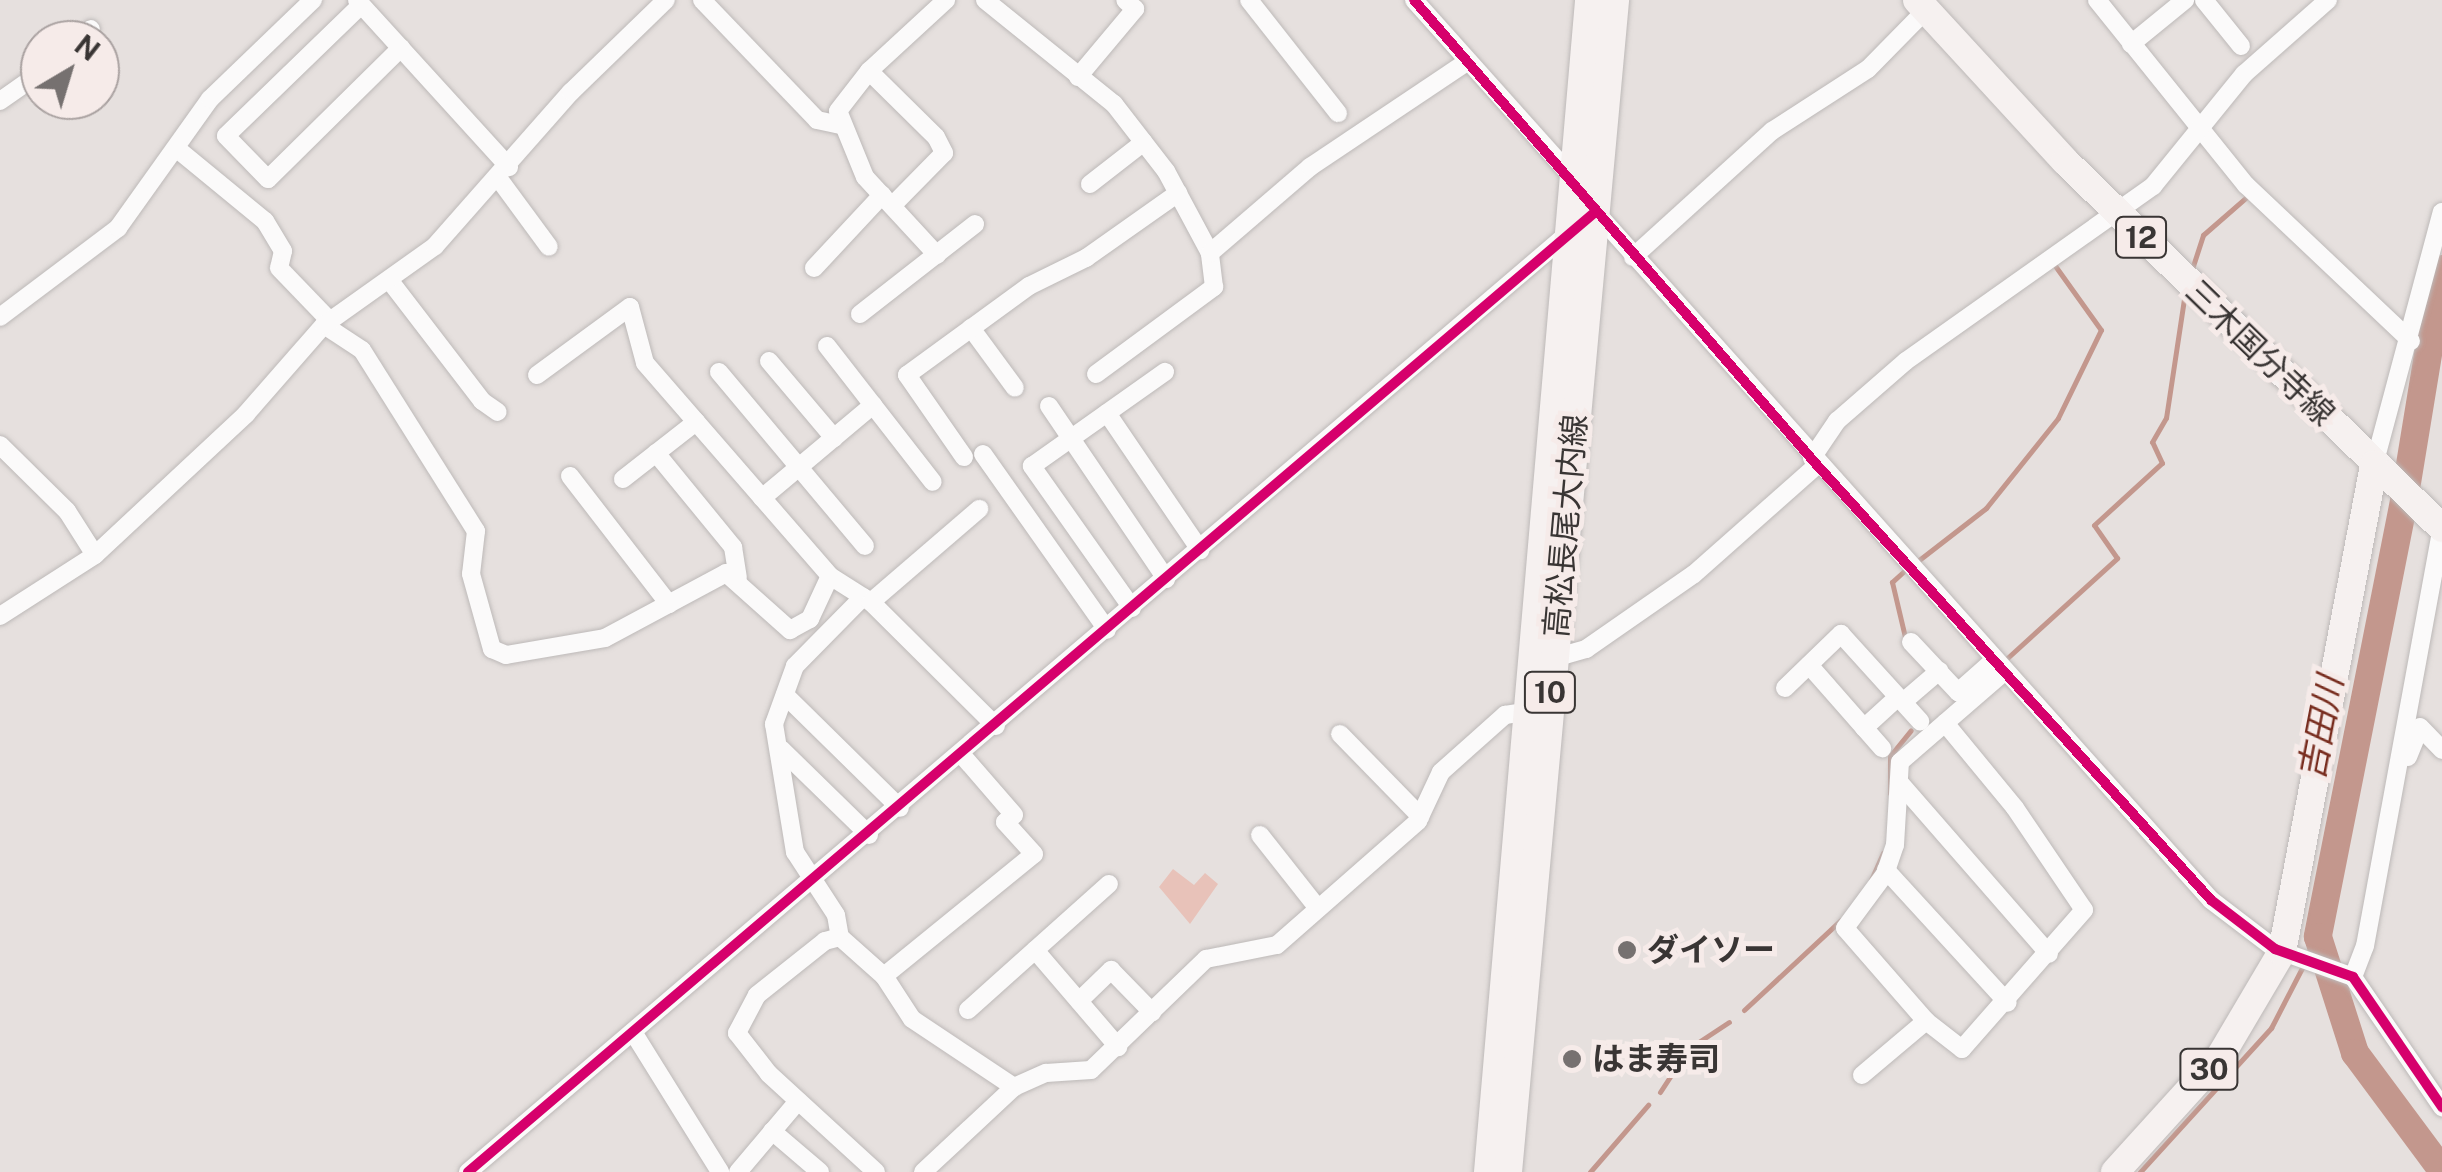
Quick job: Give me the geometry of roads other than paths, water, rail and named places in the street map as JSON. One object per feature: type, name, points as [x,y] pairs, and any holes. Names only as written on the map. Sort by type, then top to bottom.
[{"type":"main road","name":"高松長尾大内線","points":[[1508,1172],[1567,235],[1589,0]]},
{"type":"main road","name":"高松長尾大内線","points":[[1542,660],[1595,212],[1615,0]]},
{"type":"main road","name":"三木国分寺線","points":[[1922,3],[2118,214],[2441,527]]},
{"type":"main road","name":"30","points":[[2115,1172],[2220,1054],[2287,954],[2376,467]]},
{"type":"main road","name":"高松長尾大内線","points":[[1488,1172],[1538,710]]},
{"type":"street","points":[[0,318],[118,228],[224,83],[312,0]]},
{"type":"street","points":[[0,616],[95,554],[246,414],[327,323],[390,281],[504,173],[582,81],[666,0]]},
{"type":"street","points":[[702,0],[817,120],[840,125]]},
{"type":"street","points":[[937,254],[865,177],[840,125],[844,98],[946,0]]},
{"type":"street","points":[[985,0],[1114,104],[1178,193],[1210,253],[1214,286],[1096,374]]},
{"type":"street","points":[[1078,77],[1136,8],[1126,0]]},
{"type":"street","points":[[1249,0],[1338,113]]},
{"type":"street","points":[[1414,0],[1572,176],[1632,257],[2211,900],[2287,954],[2349,976],[2442,1107]]},
{"type":"street","points":[[2097,0],[2197,122],[2198,133],[2412,340]]},
{"type":"street","points":[[2204,0],[2241,46]]},
{"type":"street","points":[[1542,660],[1586,649],[1694,574],[1814,462],[1836,421],[1906,361],[2153,186],[2244,74],[2328,0]]},
{"type":"street","points":[[401,48],[268,179],[226,136],[359,2],[401,48],[504,173],[549,247]]},
{"type":"street","points":[[1632,257],[1772,131],[1868,69],[1922,3]]},
{"type":"street","points":[[2131,44],[2172,4]]},
{"type":"street","points":[[1210,253],[1353,134],[1467,62]]},
{"type":"street","points":[[814,268],[944,154],[936,137],[870,71]]},
{"type":"street","points":[[1090,184],[1144,142]]},
{"type":"street","points":[[176,148],[264,221],[283,251],[279,268],[327,323],[362,350],[476,531],[471,574],[492,649],[506,655],[606,638],[726,573],[738,578],[790,630],[810,620],[830,576]]},
{"type":"street","points":[[1106,630],[908,375],[971,328],[1178,193]]},
{"type":"street","points":[[468,1172],[812,884],[1595,212]]},
{"type":"street","points":[[2376,467],[2412,340],[2442,212]]},
{"type":"street","points":[[860,314],[975,224]]},
{"type":"street","points":[[390,281],[482,401],[498,412]]},
{"type":"street","points":[[537,375],[630,307],[645,363],[830,576],[867,600],[996,726]]},
{"type":"street","points":[[971,328],[1014,388]]},
{"type":"street","points":[[827,346],[933,482]]},
{"type":"street","points":[[769,361],[834,438]]},
{"type":"street","points":[[719,372],[864,546]]},
{"type":"street","points":[[1132,608],[1032,466],[1165,372]]},
{"type":"street","points":[[762,498],[873,405]]},
{"type":"street","points":[[1049,406],[1166,579]]},
{"type":"street","points":[[1107,413],[1200,550]]},
{"type":"street","points":[[623,478],[696,422]]},
{"type":"street","points":[[0,445],[66,511],[95,554]]},
{"type":"street","points":[[656,453],[733,547],[738,578]]},
{"type":"street","points":[[570,476],[669,604]]},
{"type":"street","points":[[979,508],[867,600],[795,666],[774,724],[780,749],[784,812],[812,884],[836,915],[840,937],[884,976],[912,1019],[1014,1087]]},
{"type":"street","points":[[2349,976],[2395,782],[2441,527]]},
{"type":"street","points":[[1784,688],[1841,634],[1920,720]]},
{"type":"street","points":[[1912,642],[1958,692],[1999,666]]},
{"type":"street","points":[[1809,665],[1882,748]]},
{"type":"street","points":[[1945,723],[2015,808],[2084,910],[2008,1003],[1962,1049],[1926,1021],[1845,928],[1886,870],[1900,762],[1945,723],[1999,666]]},
{"type":"street","points":[[1864,728],[1939,672]]},
{"type":"street","points":[[785,695],[900,808]]},
{"type":"street","points":[[922,1172],[1014,1087],[1046,1074],[1091,1070],[1206,959],[1261,953],[1420,816],[1440,772],[1504,715],[1538,710]]},
{"type":"street","points":[[2395,782],[2404,779],[2420,727],[2442,750]]},
{"type":"street","points":[[1340,734],[1420,816]]},
{"type":"street","points":[[780,749],[869,835]]},
{"type":"street","points":[[884,976],[1034,854],[1005,822],[1014,815],[962,755]]},
{"type":"street","points":[[1899,782],[2050,954]]},
{"type":"street","points":[[1260,835],[1316,906]]},
{"type":"street","points":[[1886,870],[2008,1003]]},
{"type":"street","points":[[968,1010],[1109,884]]},
{"type":"street","points":[[840,937],[825,941],[757,996],[737,1033],[798,1101],[876,1172]]},
{"type":"street","points":[[1035,950],[1118,1047]]},
{"type":"street","points":[[1079,1001],[1112,970],[1152,1012]]},
{"type":"street","points":[[1862,1075],[1926,1021]]},
{"type":"street","points":[[632,1032],[720,1172]]},
{"type":"street","points":[[744,1170],[798,1101]]},
{"type":"street","points":[[772,1131],[820,1172]]},
{"type":"waterway","points":[[2192,269],[2203,235],[2249,195]]},
{"type":"waterway","points":[[1919,560],[1986,508],[2058,418],[2101,330],[2053,263]]},
{"type":"waterway","name":"吉田川","points":[[2442,269],[2404,501],[2318,937],[2355,1053],[2442,1170]]},
{"type":"waterway","points":[[2004,661],[2117,558],[2094,525],[2162,463],[2152,442],[2166,418],[2185,293]]},
{"type":"waterway","points":[[1903,572],[1892,582],[1905,637]]},
{"type":"waterway","points":[[1890,793],[1890,756],[1911,730]]},
{"type":"waterway","points":[[1871,880],[1883,853]]},
{"type":"waterway","points":[[1744,1010],[1841,920]]},
{"type":"waterway","points":[[2309,954],[2318,937]]},
{"type":"waterway","points":[[2140,1172],[2271,1028],[2304,964]]},
{"type":"waterway","points":[[1660,1092],[1688,1049],[1729,1022]]},
{"type":"waterway","points":[[1590,1172],[1648,1105]]},
{"type":"place","name":"ダイソー","points":[[1627,950]]},
{"type":"place","name":"はま寿司","points":[[1572,1059]]}]
